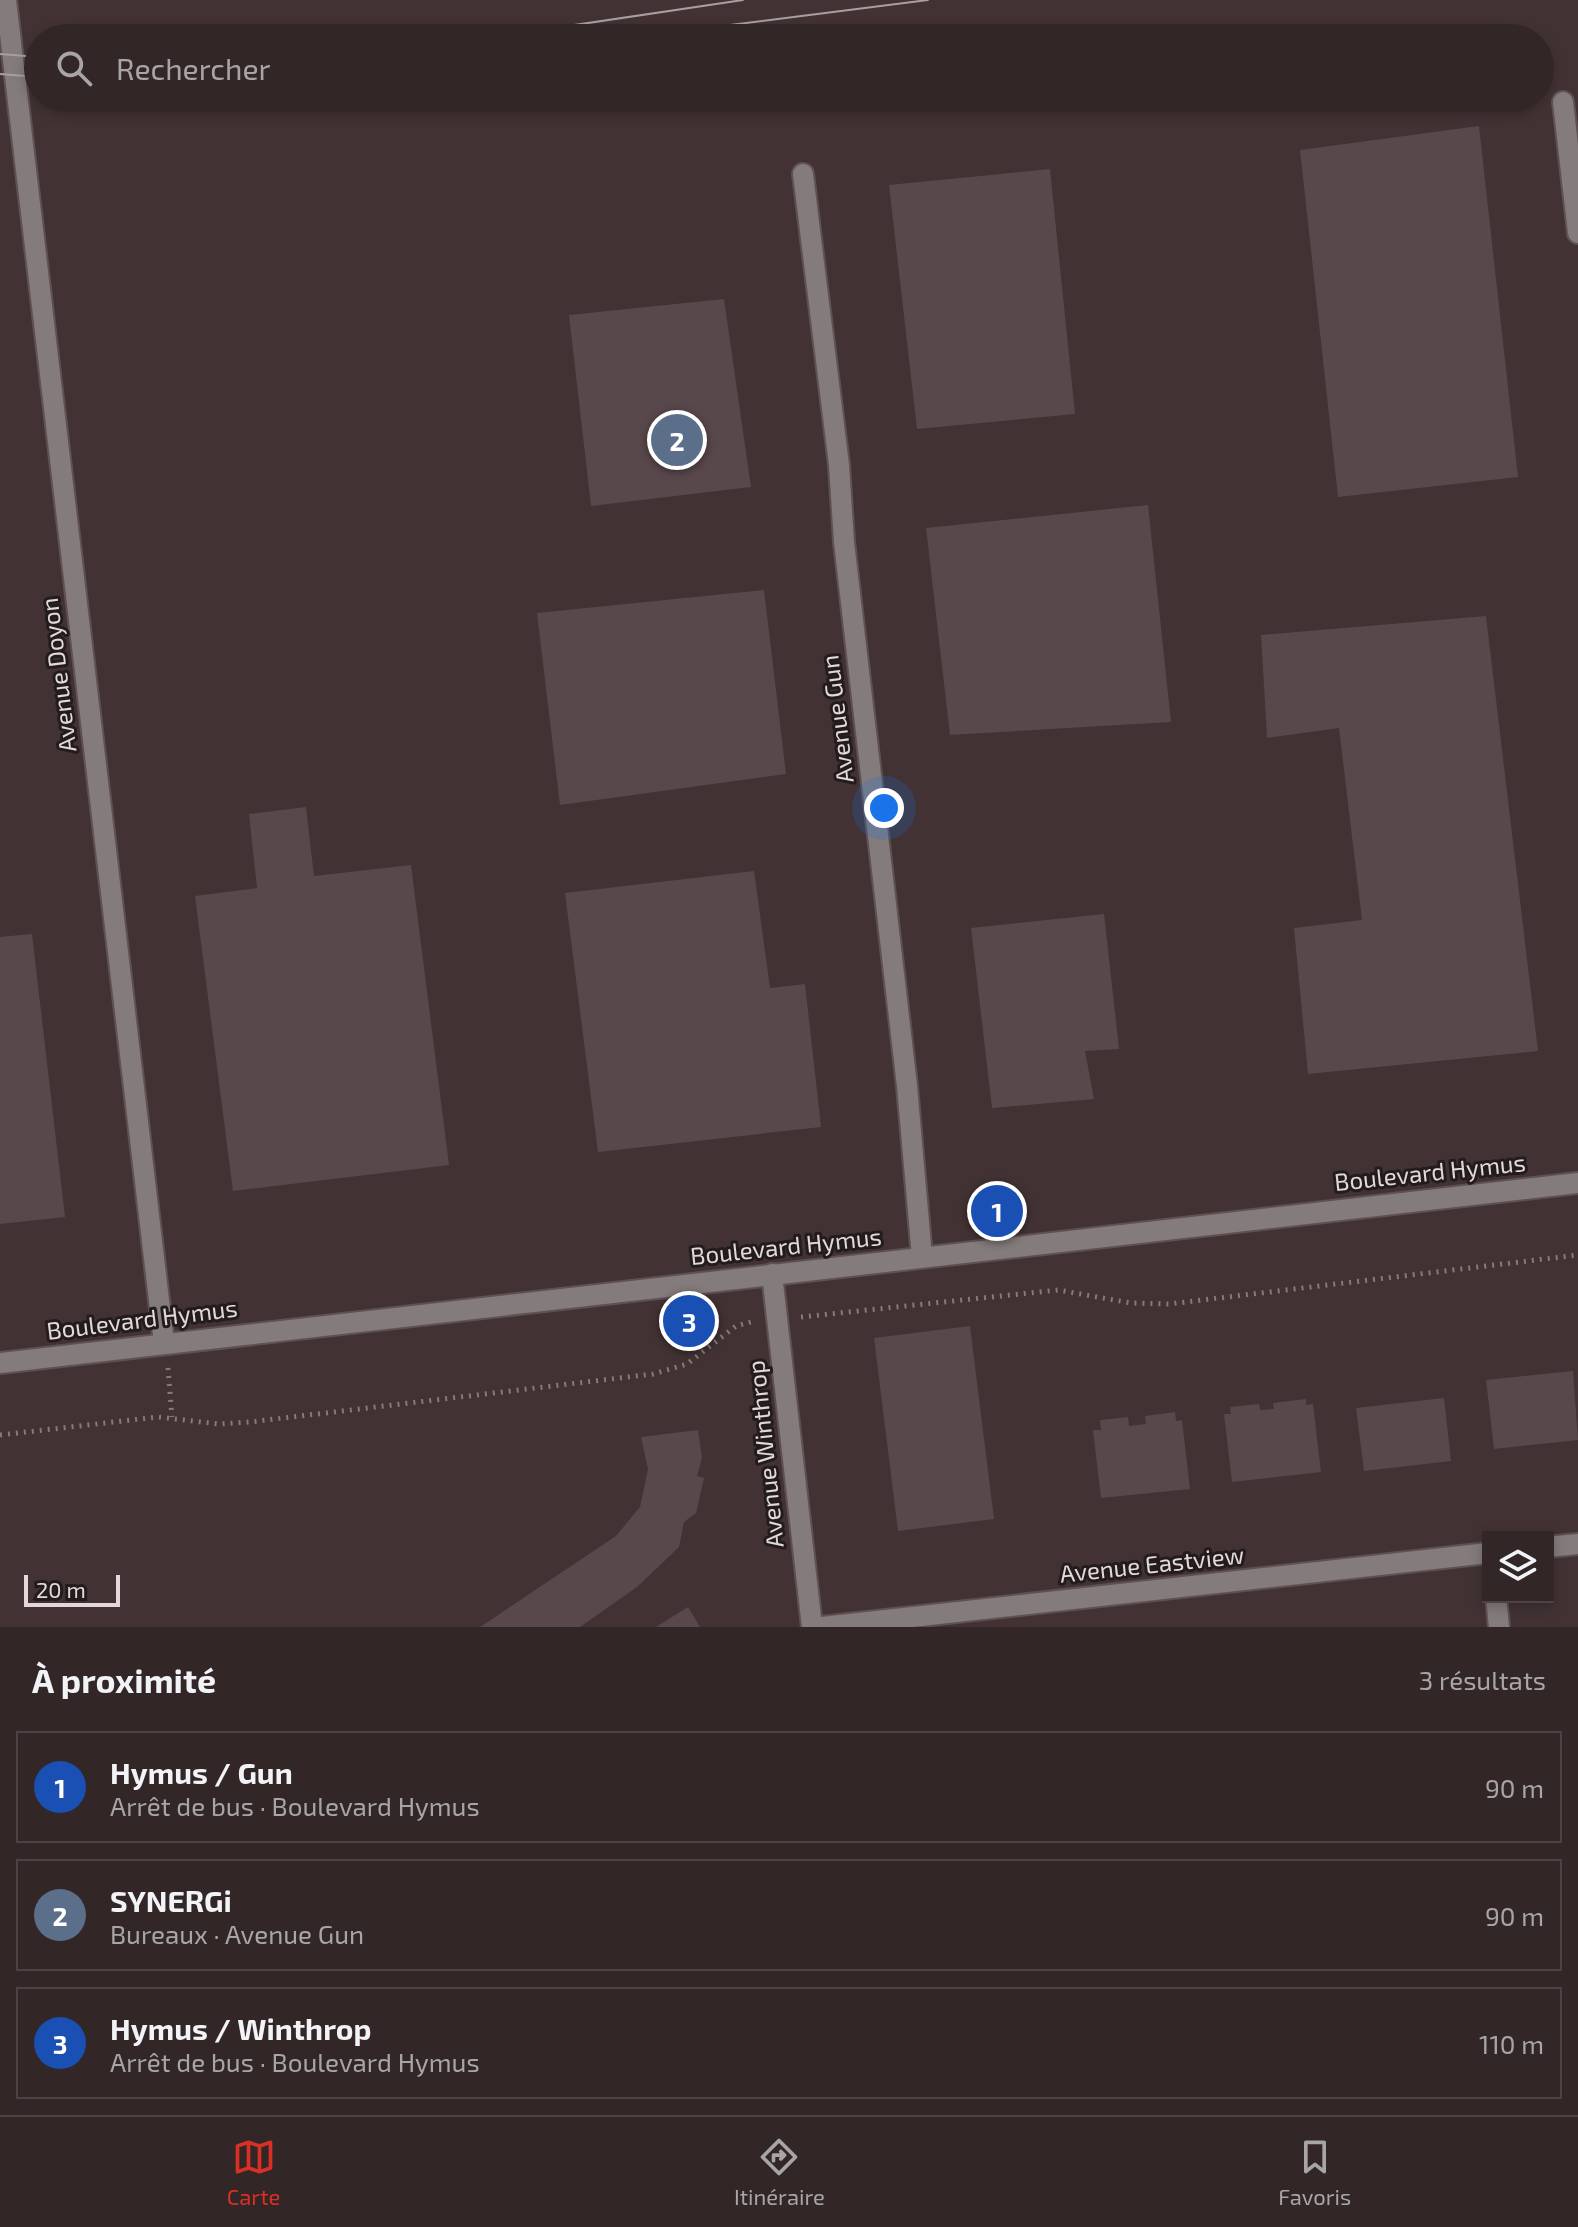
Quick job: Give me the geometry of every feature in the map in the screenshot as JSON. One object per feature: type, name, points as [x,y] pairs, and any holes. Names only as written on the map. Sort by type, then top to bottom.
[{"type":"street","name":"Avenue Doyon","points":[[6,0],[164,1343]]},
{"type":"street","points":[[1563,102],[1578,233]]},
{"type":"street","name":"Avenue Gun","points":[[803,174],[839,465],[844,542],[907,1086],[922,1257]]},
{"type":"street","name":"Boulevard Hymus","points":[[0,1363],[1578,1183]]},
{"type":"street","name":"Avenue Winthrop","points":[[772,1274],[812,1627]]},
{"type":"street","points":[[1554,1546],[1578,1544]]},
{"type":"street","name":"Avenue Eastview","points":[[822,1627],[1482,1554]]},
{"type":"street","points":[[1497,1603],[1499,1627]]},
{"type":"path","points":[[818,1316],[1058,1290],[1131,1303],[1169,1304],[1578,1255]]},
{"type":"path","points":[[0,1435],[172,1417],[219,1424],[250,1422],[653,1374],[699,1357],[736,1326]]},
{"type":"path","points":[[169,1381],[172,1417]]},
{"type":"building","points":[[1479,126],[1518,477],[1338,497],[1300,150]]},
{"type":"building","points":[[1050,169],[1075,414],[917,429],[889,185]]},
{"type":"building","points":[[724,299],[751,487],[591,506],[569,315]]},
{"type":"building","points":[[1148,505],[1171,722],[950,735],[926,528]]},
{"type":"building","points":[[764,590],[786,774],[560,805],[537,613]]},
{"type":"building","points":[[1486,616],[1538,1051],[1308,1074],[1294,928],[1362,920],[1339,728],[1267,738],[1261,635]]},
{"type":"building","points":[[306,807],[314,876],[411,865],[449,1165],[233,1191],[195,896],[257,888],[249,814]]},
{"type":"building","points":[[754,871],[770,988],[805,984],[821,1127],[598,1152],[565,893]]},
{"type":"building","points":[[1104,914],[1119,1049],[1085,1051],[1094,1099],[992,1108],[971,928]]},
{"type":"building","points":[[32,934],[65,1217],[0,1224],[0,937]]},
{"type":"building","points":[[970,1326],[994,1519],[898,1531],[874,1338]]},
{"type":"building","points":[[1573,1371],[1578,1440],[1494,1449],[1486,1380]]},
{"type":"building","points":[[1444,1398],[1451,1461],[1364,1471],[1356,1408]]},
{"type":"building","points":[[1306,1399],[1306,1405],[1313,1404],[1321,1472],[1232,1482],[1224,1414],[1231,1414],[1230,1407],[1259,1404],[1260,1410],[1274,1409],[1273,1403]]},
{"type":"building","points":[[1175,1412],[1176,1421],[1182,1420],[1190,1489],[1101,1498],[1093,1430],[1101,1430],[1100,1420],[1128,1417],[1129,1426],[1146,1424],[1145,1416]]},
{"type":"building","points":[[698,1430],[702,1458],[697,1476],[704,1478],[696,1513],[684,1522],[679,1547],[637,1587],[580,1627],[480,1627],[616,1536],[640,1507],[648,1469],[641,1437]]},
{"type":"building","points":[[688,1607],[700,1627],[656,1627]]},
{"type":"tram line","points":[[581,24],[743,0]]},
{"type":"tram line","points":[[737,24],[928,0]]},
{"type":"tram line","points":[[0,54],[24,56]]},
{"type":"tram line","points":[[0,74],[24,76]]},
{"type":"place","name":"SYNERGi","points":[[677,440]]},
{"type":"place","name":"Hymus / Gun","points":[[997,1211]]},
{"type":"place","name":"Hymus / Winthrop","points":[[689,1321]]}]
